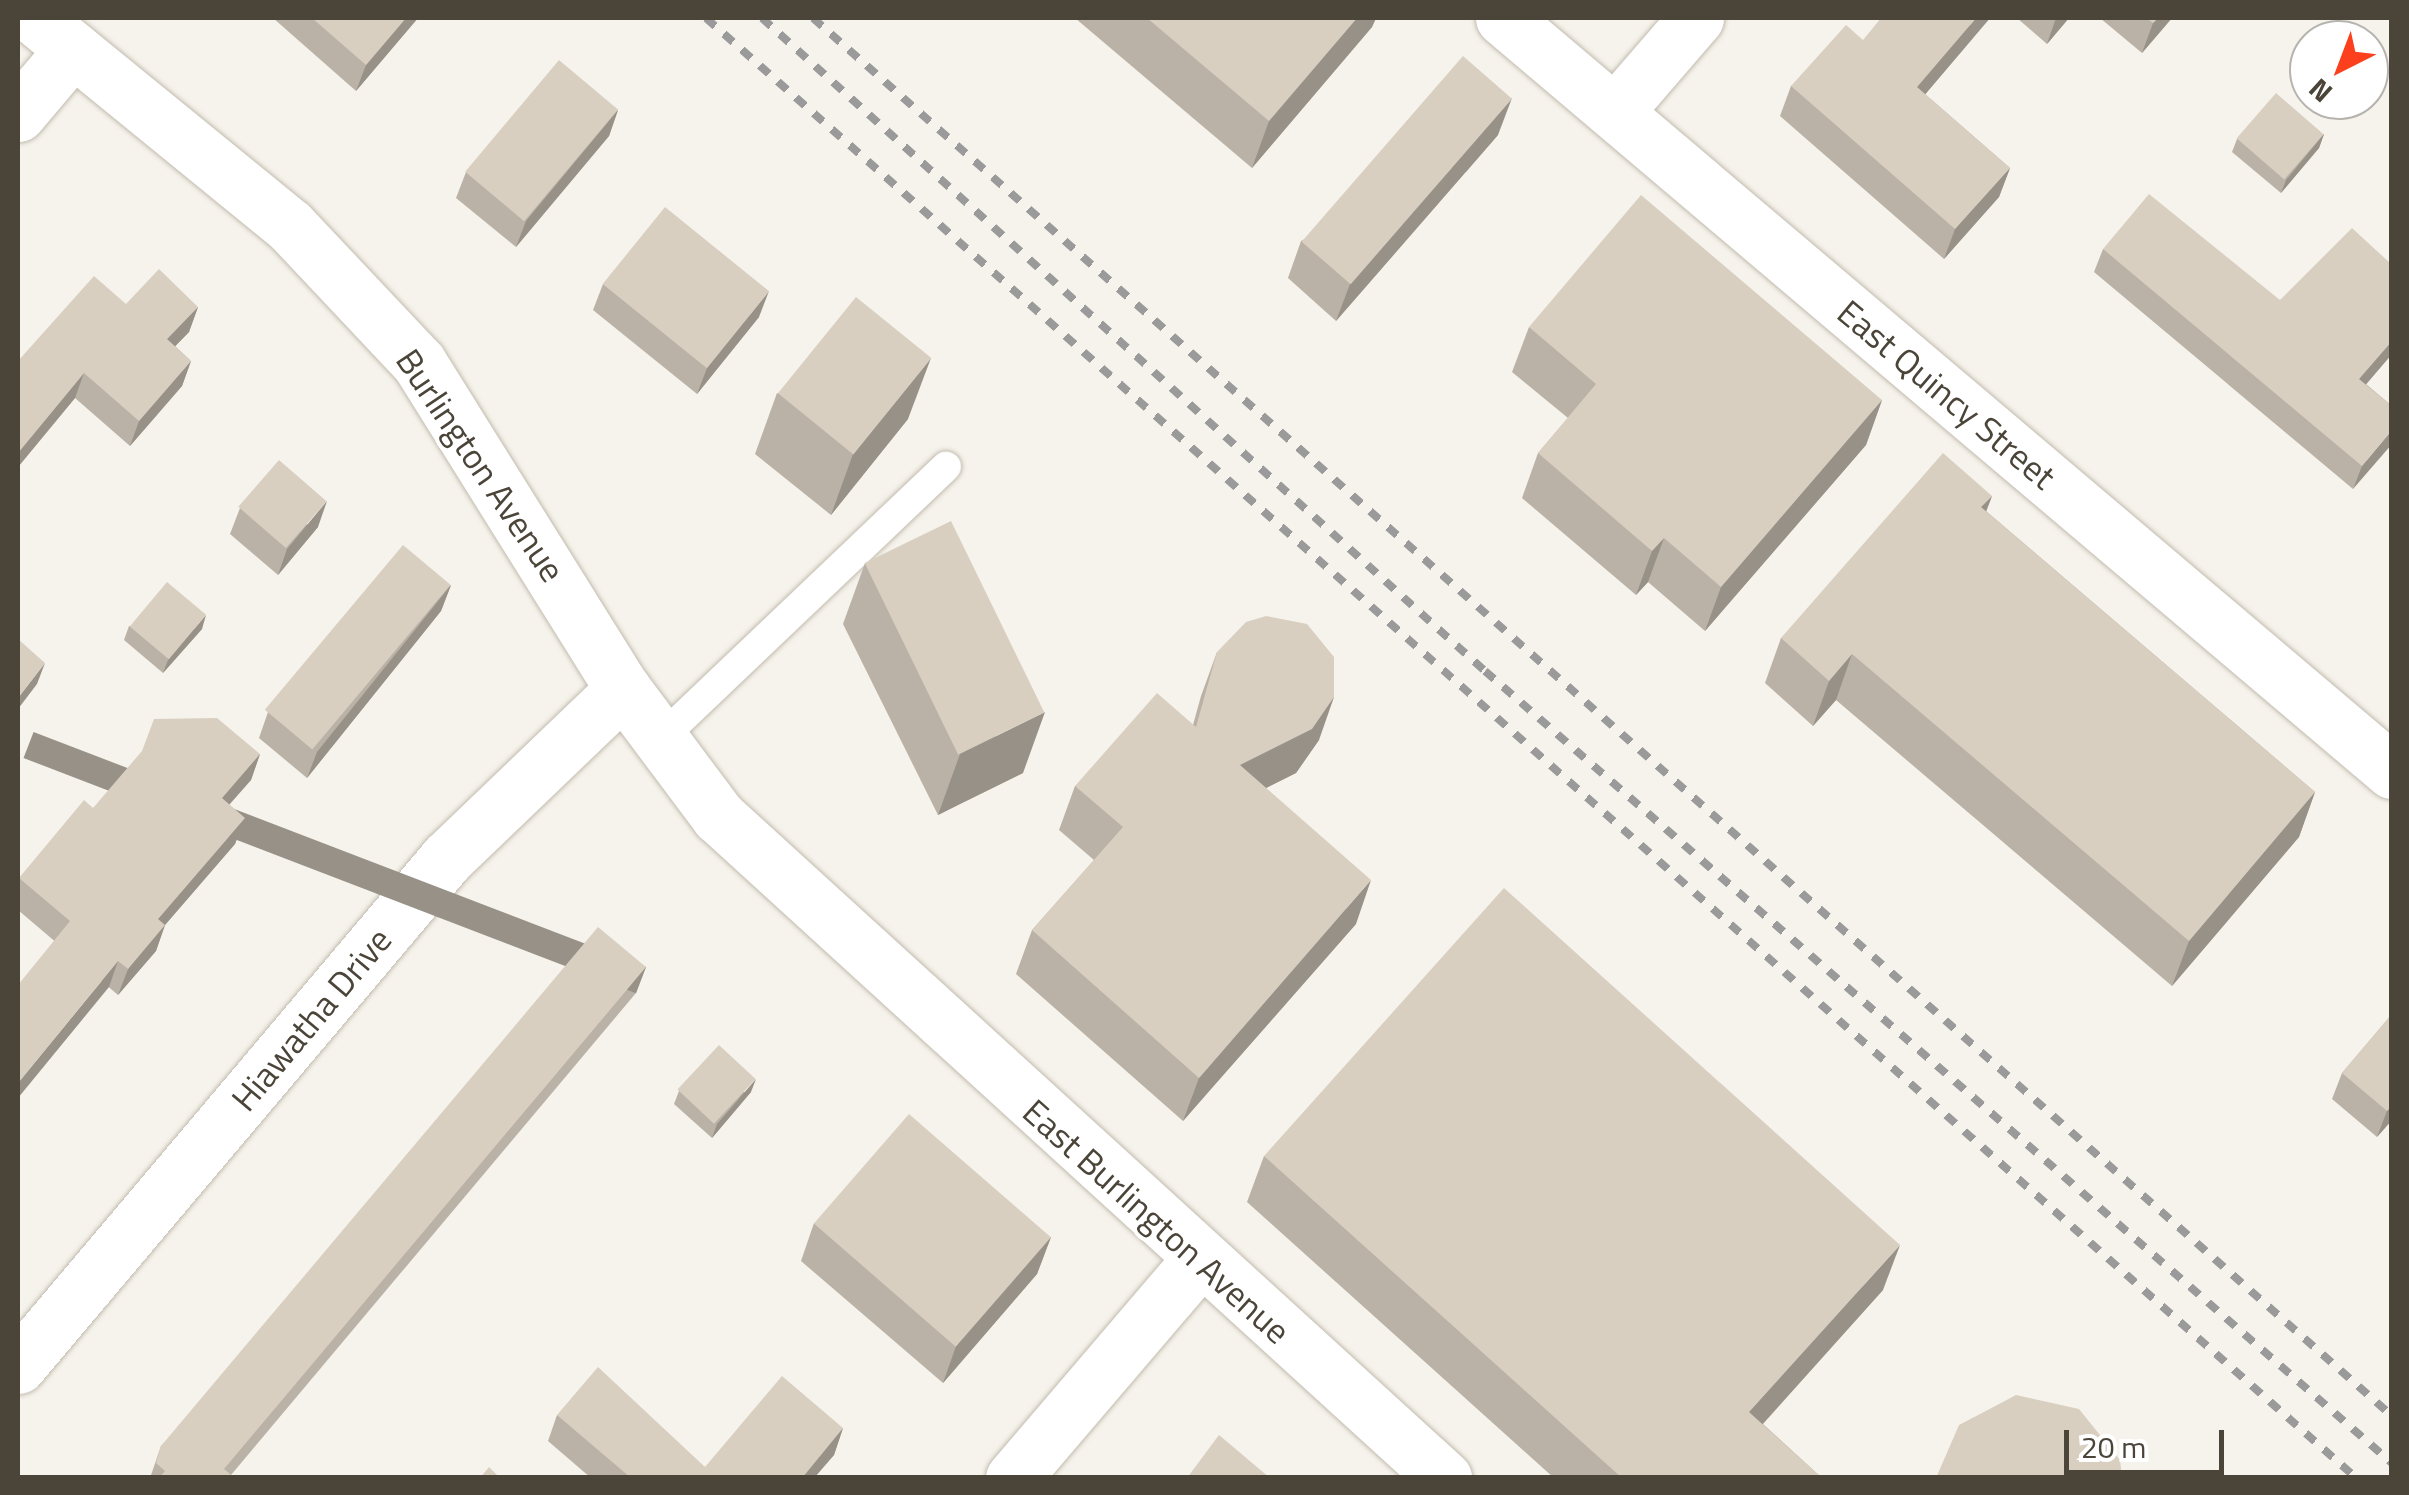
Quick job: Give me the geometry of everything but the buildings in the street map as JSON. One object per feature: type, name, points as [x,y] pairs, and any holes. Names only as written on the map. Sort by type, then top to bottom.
[{"type":"street","name":"East Quincy Street","points":[[1504,18],[2392,772]]},
{"type":"street","points":[[1615,112],[1696,18]]},
{"type":"street","points":[[18,114],[54,33]]},
{"type":"street","name":"Burlington Avenue","points":[[54,33],[290,226],[420,363],[623,689],[660,740],[718,816],[870,964]]},
{"type":"street","name":"Hiawatha Drive","points":[[18,1366],[448,858],[623,689]]},
{"type":"street","name":"East Burlington Avenue","points":[[870,964],[1444,1478]]},
{"type":"street","points":[[1013,1478],[1199,1260]]},
{"type":"lane","points":[[660,740],[946,466]]},
{"type":"railway","points":[[706,18],[2356,1478]]},
{"type":"railway","points":[[762,18],[1485,671],[2392,1463]]},
{"type":"railway","points":[[813,18],[2392,1416]]}]
